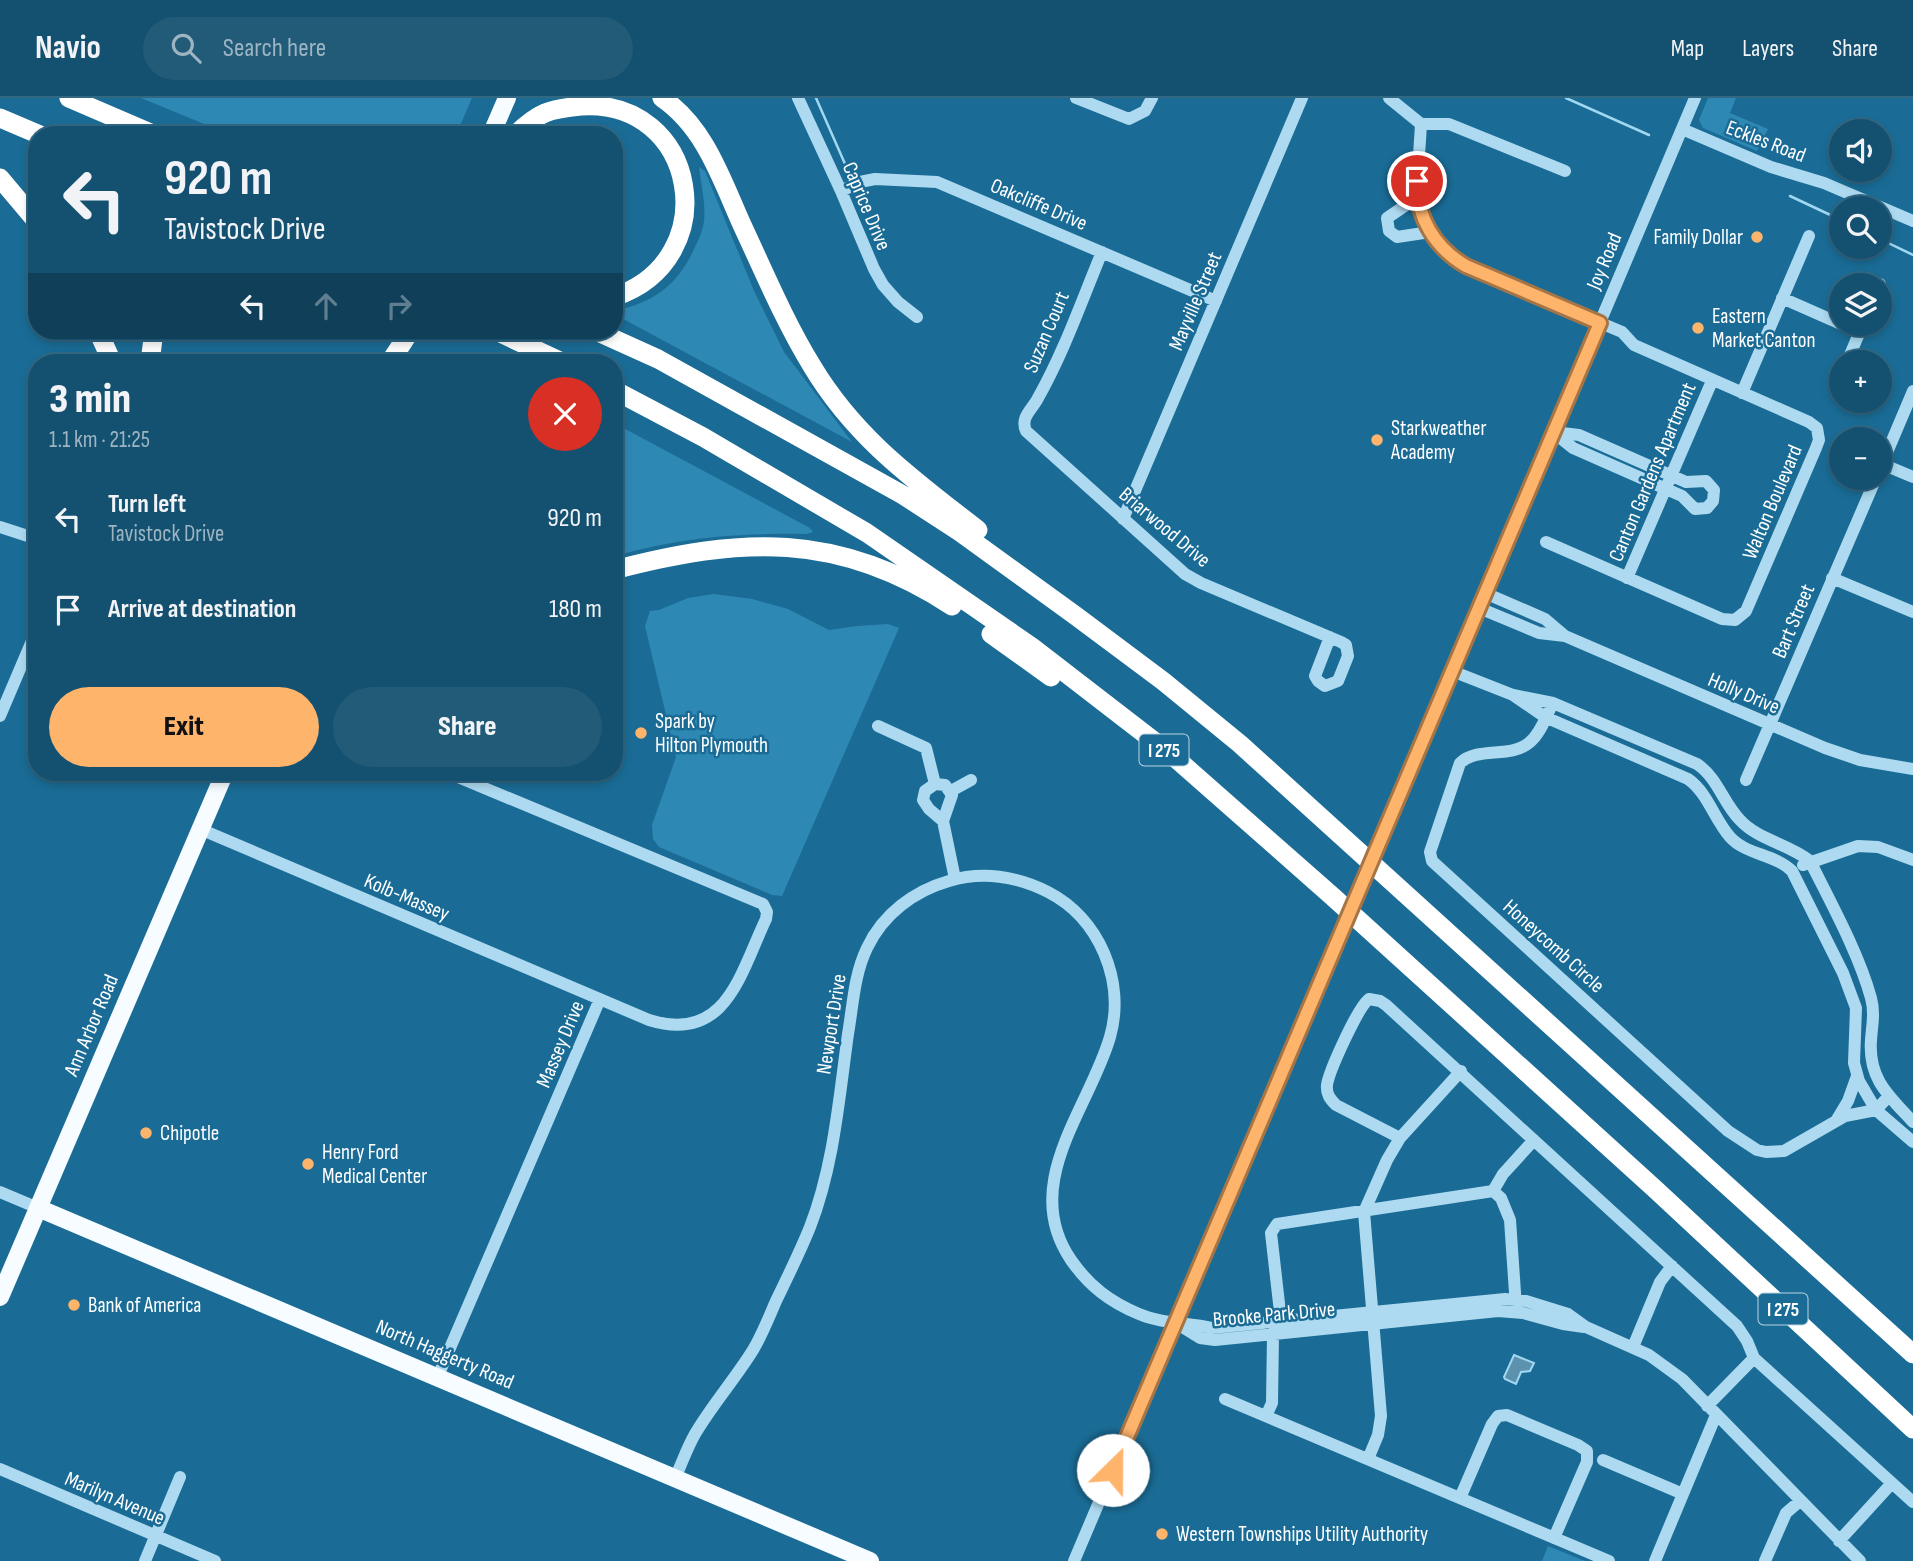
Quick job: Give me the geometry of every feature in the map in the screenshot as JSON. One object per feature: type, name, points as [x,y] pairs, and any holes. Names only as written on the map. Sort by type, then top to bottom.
[{"type":"highway","points":[[69,98],[134,126]]},
{"type":"highway","points":[[662,98],[685,117],[699,135],[795,338],[813,369],[848,416],[890,461],[1052,589],[1076,616]]},
{"type":"highway","points":[[525,126],[532,119],[556,107],[602,106],[622,111],[646,124],[661,137],[677,160],[687,200],[684,226],[679,239],[671,255],[650,279],[623,293]]},
{"type":"highway","points":[[0,118],[28,130]]},
{"type":"highway","points":[[0,178],[28,211]]},
{"type":"highway","points":[[515,340],[545,354]]},
{"type":"highway","name":"I 275","points":[[616,340],[658,359],[903,495],[960,532],[1163,681],[1240,744],[1913,1354]]},
{"type":"highway","name":"I 275","points":[[623,395],[714,443],[867,533],[1032,647],[1172,755],[1655,1189],[1913,1429]]},
{"type":"highway","points":[[623,568],[720,547],[755,545],[800,547],[870,565],[944,601],[1113,722],[1172,755]]},
{"type":"main road","points":[[495,126],[507,98]]},
{"type":"main road","name":"Ann Arbor Road","points":[[0,1297],[221,781]]},
{"type":"main road","name":"North Haggerty Road","points":[[38,1208],[870,1561]]},
{"type":"street","name":"Caprice Drive","points":[[798,98],[874,269],[883,285],[898,302],[918,317]]},
{"type":"street","points":[[1076,98],[1129,119],[1145,111],[1152,98]]},
{"type":"street","name":"Mayville Street","points":[[1124,519],[1302,98]]},
{"type":"street","points":[[1389,98],[1421,124],[1450,124],[1565,171]]},
{"type":"street","name":"Joy Road","points":[[1074,1561],[1695,98]]},
{"type":"street","points":[[1418,197],[1387,218],[1389,231],[1398,237],[1430,232],[1418,197],[1421,124]]},
{"type":"street","name":"Eckles Road","points":[[1682,129],[1771,167],[1824,183],[1913,221]]},
{"type":"street","name":"Oakcliffe Drive","points":[[841,191],[860,182],[875,179],[937,182],[1216,301]]},
{"type":"street","name":"Walton Boulevard","points":[[1430,232],[1445,250],[1466,266],[1622,332],[1634,345],[1818,428],[1816,448],[1746,611],[1735,620],[1722,619],[1546,542]]},
{"type":"street","points":[[1742,393],[1809,236]]},
{"type":"street","name":"Suzan Court","points":[[1024,425],[1025,416],[1040,395],[1102,252]]},
{"type":"street","points":[[1782,298],[1829,319]]},
{"type":"street","name":"Canton Gardens Apartment","points":[[1627,578],[1712,381]]},
{"type":"street","points":[[1892,439],[1913,391]]},
{"type":"street","name":"Briarwood Drive","points":[[1024,425],[1026,431],[1192,579],[1330,637]]},
{"type":"street","points":[[1553,432],[1579,435],[1686,482],[1706,481],[1714,490],[1713,501],[1707,508],[1695,509],[1682,496],[1573,448],[1553,432]]},
{"type":"street","points":[[1612,465],[1618,452]]},
{"type":"street","points":[[1892,470],[1913,477]]},
{"type":"street","name":"Bart Street","points":[[1746,780],[1871,490]]},
{"type":"street","points":[[0,527],[28,535]]},
{"type":"street","points":[[1832,578],[1913,612]]},
{"type":"street","name":"Holly Drive","points":[[1485,593],[1545,619],[1565,636],[1825,748],[1860,760],[1913,769]]},
{"type":"street","name":"Holly Drive","points":[[1479,608],[1539,634],[1565,636]]},
{"type":"street","points":[[1330,637],[1343,643],[1349,652],[1338,681],[1325,686],[1320,684],[1315,676],[1330,637]]},
{"type":"street","points":[[0,716],[28,650]]},
{"type":"street","points":[[1452,671],[1513,695],[1545,717],[1693,782],[1730,836],[1793,871],[1848,985],[1856,1008],[1854,1063],[1857,1076],[1866,1096],[1877,1110],[1913,1142]]},
{"type":"street","points":[[1513,695],[1553,703],[1706,769],[1739,820],[1756,833],[1810,862],[1861,966],[1871,997],[1874,1020],[1871,1056],[1877,1079],[1888,1097],[1913,1122]]},
{"type":"street","name":"Honeycomb Circle","points":[[1553,703],[1536,736],[1525,746],[1469,757],[1460,763],[1430,852],[1432,861],[1728,1131],[1749,1146],[1766,1152],[1784,1151],[1851,1114],[1877,1110]]},
{"type":"street","points":[[878,726],[926,748],[935,784]]},
{"type":"street","points":[[1623,751],[1631,737]]},
{"type":"street","points":[[1693,782],[1706,769]]},
{"type":"street","points":[[951,791],[971,780]]},
{"type":"street","name":"Massey Drive","points":[[438,1376],[600,999],[663,1024],[684,1026],[706,1019],[729,997],[765,919],[766,907],[758,901],[468,781]]},
{"type":"street","points":[[943,821],[923,800],[925,791],[935,784],[945,785],[951,791],[952,799],[943,821],[955,879]]},
{"type":"street","name":"Kolb-Massey","points":[[200,829],[600,999]]},
{"type":"street","points":[[1749,848],[1756,833]]},
{"type":"street","points":[[1793,871],[1810,862],[1858,846],[1871,846],[1913,860]]},
{"type":"street","name":"Newport Drive","points":[[675,1478],[695,1434],[757,1343],[811,1224],[827,1170],[856,980],[867,947],[882,924],[904,903],[936,885],[955,879],[1000,877],[1027,883],[1049,893],[1083,919],[1102,949],[1113,984],[1113,1024],[1108,1043],[1058,1160],[1053,1189],[1055,1223],[1067,1254],[1104,1296],[1143,1316],[1175,1324]]},
{"type":"street","points":[[1400,1138],[1336,1105],[1328,1093],[1329,1079],[1364,1003],[1375,999],[1386,1005],[1461,1071],[1737,1326],[1754,1357],[1913,1502]]},
{"type":"street","points":[[1855,1020],[1874,1020]]},
{"type":"street","points":[[1368,1459],[1378,1435],[1381,1416],[1364,1212],[1400,1138],[1461,1071]]},
{"type":"street","points":[[1833,1124],[1848,1101],[1857,1076]]},
{"type":"street","points":[[1877,1110],[1888,1097]]},
{"type":"street","points":[[1493,1191],[1503,1174],[1534,1140]]},
{"type":"street","points":[[1266,1416],[1272,1402],[1273,1334],[1280,1321],[1272,1228],[1281,1222],[1364,1212],[1493,1191]]},
{"type":"street","points":[[1493,1191],[1501,1198],[1510,1220],[1516,1306]]},
{"type":"street","name":"North Haggerty Road","points":[[0,1192],[38,1208]]},
{"type":"street","points":[[1633,1347],[1660,1282],[1672,1266]]},
{"type":"street","name":"Brooke Park Drive","points":[[1175,1324],[1203,1339],[1273,1334],[1481,1306],[1516,1306],[1568,1314],[1586,1327],[1633,1347],[1667,1368],[1712,1410],[1860,1561]]},
{"type":"street","name":"Brooke Park Drive","points":[[1175,1324],[1212,1328],[1280,1321],[1372,1319]]},
{"type":"street","points":[[1655,1561],[1683,1494],[1712,1410],[1754,1357]]},
{"type":"street","points":[[1224,1399],[1609,1561]]},
{"type":"street","points":[[1460,1498],[1498,1416],[1507,1415],[1578,1445],[1587,1451],[1588,1458],[1554,1538]]},
{"type":"street","points":[[1603,1460],[1683,1494]]},
{"type":"street","name":"Marilyn Avenue","points":[[0,1469],[215,1561]]},
{"type":"street","points":[[145,1561],[180,1477]]},
{"type":"street","points":[[1839,1541],[1892,1483]]},
{"type":"street","points":[[1765,1561],[1786,1513],[1800,1501]]},
{"type":"shaded area","points":[[141,98],[472,98],[460,126],[209,126]]},
{"type":"shaded area","points":[[1708,98],[1736,98],[1730,113],[1768,129],[1757,151],[1703,128],[1699,120]]},
{"type":"shaded area","points":[[699,167],[705,171],[754,291],[784,352],[852,442],[623,319],[623,309],[653,297],[673,282],[681,272],[703,228],[704,201]]},
{"type":"shaded area","points":[[623,428],[813,532],[757,534],[663,544],[623,554]]},
{"type":"shaded area","points":[[714,594],[752,599],[788,609],[829,630],[888,624],[899,628],[782,896],[772,895],[659,847],[653,839],[652,825],[676,757],[645,626],[650,611],[688,598]]},
{"type":"shaded area","points":[[1514,1355],[1534,1363],[1530,1371],[1521,1372],[1516,1384],[1504,1377]]},
{"type":"shaded area","points":[[1548,1546],[1585,1561],[1542,1561]]},
{"type":"waterway","points":[[816,98],[853,182]]},
{"type":"waterway","points":[[1566,98],[1649,135]]},
{"type":"waterway","points":[[856,188],[863,204]]},
{"type":"waterway","points":[[1790,196],[1829,214]]},
{"type":"waterway","points":[[1892,245],[1913,255]]},
{"type":"place","name":"Family Dollar","points":[[1757,237]]},
{"type":"place","name":"Eastern Market Canton","points":[[1698,328]]},
{"type":"place","name":"Starkweather Academy","points":[[1377,440]]},
{"type":"place","name":"Spark by Hilton Plymouth","points":[[641,733]]},
{"type":"place","name":"Chipotle","points":[[146,1133]]},
{"type":"place","name":"Henry Ford Medical Center","points":[[308,1164]]},
{"type":"place","name":"Bank of America","points":[[74,1305]]},
{"type":"place","name":"Western Townships Utility Authority","points":[[1162,1534]]},
{"type":"route","points":[[1113,1470],[1600,323],[1466,266],[1451,256],[1439,245],[1423,218],[1417,181]]}]
